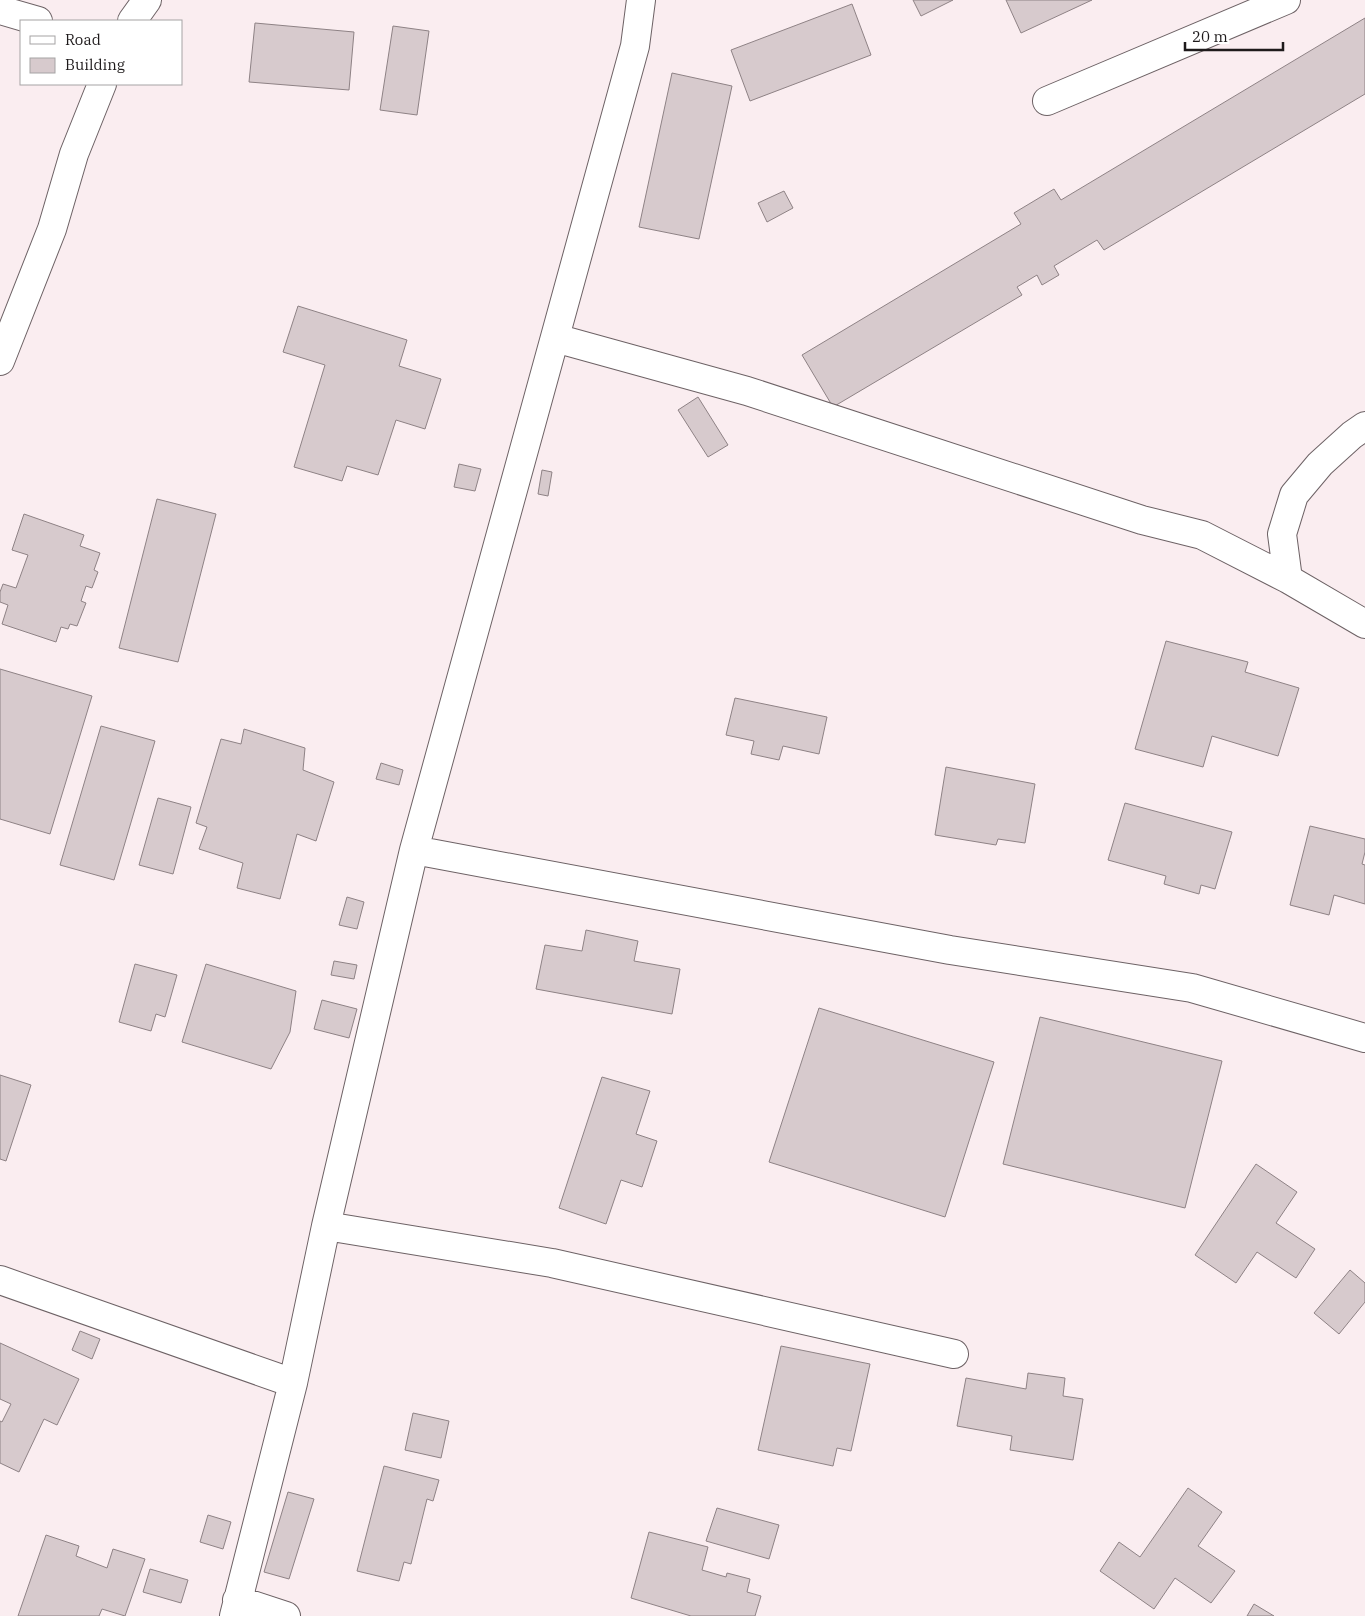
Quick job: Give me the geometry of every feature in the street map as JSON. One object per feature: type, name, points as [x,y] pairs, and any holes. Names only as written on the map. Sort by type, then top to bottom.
[{"type":"street","points":[[133,20],[147,0]]},
{"type":"street","points":[[286,1616],[235,1608],[293,1383],[326,1226],[414,850],[635,46],[641,0]]},
{"type":"street","points":[[1048,101],[1286,0]]},
{"type":"street","points":[[0,10],[35,20]]},
{"type":"street","points":[[0,361],[52,229],[74,154],[102,85]]},
{"type":"street","points":[[555,338],[747,391],[1142,520],[1202,535],[1288,579],[1365,624]]},
{"type":"street","points":[[1288,579],[1282,534],[1294,495],[1320,464],[1352,435],[1365,426]]},
{"type":"street","points":[[414,850],[950,950],[1192,988],[1365,1038]]},
{"type":"street","points":[[326,1226],[552,1262],[954,1354]]},
{"type":"street","points":[[0,1280],[293,1383]]},
{"type":"building","points":[[913,0],[953,0],[921,16]]},
{"type":"building","points":[[1006,0],[1092,0],[1021,33]]},
{"type":"building","points":[[852,4],[871,55],[750,101],[731,50]]},
{"type":"building","points":[[1365,18],[1365,94],[1104,250],[1097,240],[1054,266],[1059,275],[1042,285],[1037,275],[1017,287],[1022,295],[833,407],[802,355],[1021,224],[1014,213],[1054,189],[1061,200]]},
{"type":"building","points":[[255,23],[354,32],[349,90],[249,82]]},
{"type":"building","points":[[393,26],[429,31],[417,115],[380,110]]},
{"type":"building","points":[[672,73],[732,86],[699,239],[639,227]]},
{"type":"building","points":[[784,191],[793,208],[767,222],[758,203]]},
{"type":"building","points":[[298,306],[407,340],[399,366],[441,379],[425,429],[396,420],[378,475],[347,466],[342,481],[294,467],[325,365],[283,352]]},
{"type":"building","points":[[698,397],[728,445],[708,457],[678,410]]},
{"type":"building","points":[[459,464],[481,469],[475,491],[454,487]]},
{"type":"building","points":[[542,470],[552,472],[548,496],[538,494]]},
{"type":"building","points":[[157,499],[216,514],[178,662],[119,648]]},
{"type":"building","points":[[24,514],[84,535],[80,546],[100,553],[94,570],[98,572],[92,588],[86,586],[81,601],[86,603],[77,626],[70,624],[68,629],[61,627],[56,642],[2,624],[8,605],[0,602],[0,592],[3,584],[16,588],[28,555],[12,550]]},
{"type":"building","points":[[1166,641],[1248,662],[1245,672],[1299,688],[1278,756],[1212,736],[1203,767],[1135,749]]},
{"type":"building","points":[[0,669],[92,696],[50,834],[0,819]]},
{"type":"building","points":[[735,698],[827,717],[819,754],[783,746],[779,760],[751,754],[754,741],[726,735]]},
{"type":"building","points":[[101,726],[155,741],[114,880],[60,865]]},
{"type":"building","points":[[244,729],[305,748],[303,770],[334,782],[316,841],[297,834],[280,899],[237,888],[243,863],[199,849],[207,827],[196,823],[221,739],[241,744]]},
{"type":"building","points":[[381,763],[403,770],[399,785],[376,779]]},
{"type":"building","points":[[946,767],[1035,784],[1025,843],[998,839],[996,845],[935,835]]},
{"type":"building","points":[[158,798],[191,807],[173,874],[139,865]]},
{"type":"building","points":[[1125,803],[1232,832],[1215,889],[1201,885],[1199,894],[1164,884],[1166,876],[1108,860]]},
{"type":"building","points":[[1310,826],[1365,839],[1365,852],[1362,864],[1365,865],[1365,904],[1334,895],[1329,915],[1290,905]]},
{"type":"building","points":[[347,897],[364,902],[357,929],[339,925]]},
{"type":"building","points":[[586,930],[638,941],[634,961],[680,969],[672,1014],[536,989],[545,945],[582,951]]},
{"type":"building","points":[[334,961],[357,965],[354,979],[331,975]]},
{"type":"building","points":[[135,964],[177,975],[165,1017],[156,1014],[151,1031],[119,1022]]},
{"type":"building","points":[[206,964],[296,991],[290,1032],[271,1069],[182,1042]]},
{"type":"building","points":[[322,1000],[357,1009],[349,1038],[314,1029]]},
{"type":"building","points":[[819,1008],[994,1062],[945,1217],[769,1162]]},
{"type":"building","points":[[1040,1017],[1222,1061],[1185,1208],[1003,1164]]},
{"type":"building","points":[[0,1075],[31,1085],[6,1161],[0,1159]]},
{"type":"building","points":[[602,1077],[650,1091],[636,1134],[657,1141],[642,1187],[621,1180],[606,1224],[559,1208]]},
{"type":"building","points":[[1256,1164],[1297,1192],[1276,1223],[1315,1249],[1296,1278],[1257,1252],[1236,1283],[1195,1255]]},
{"type":"building","points":[[1350,1270],[1365,1283],[1365,1302],[1339,1334],[1314,1313]]},
{"type":"building","points":[[80,1331],[100,1339],[92,1359],[72,1350]]},
{"type":"building","points":[[0,1343],[79,1379],[57,1425],[44,1419],[19,1472],[0,1463],[0,1421],[2,1422],[11,1404],[0,1399]]},
{"type":"building","points":[[781,1346],[870,1364],[851,1451],[837,1448],[833,1466],[758,1450]]},
{"type":"building","points":[[1028,1373],[1065,1378],[1063,1396],[1083,1399],[1073,1460],[1010,1450],[1012,1436],[957,1426],[966,1378],[1026,1389]]},
{"type":"building","points":[[413,1413],[449,1421],[441,1458],[405,1450]]},
{"type":"building","points":[[384,1466],[439,1480],[433,1501],[427,1499],[411,1564],[404,1562],[399,1581],[357,1571]]},
{"type":"building","points":[[1188,1488],[1222,1512],[1198,1546],[1235,1571],[1211,1603],[1175,1578],[1154,1609],[1100,1571],[1119,1542],[1140,1557]]},
{"type":"building","points":[[288,1492],[314,1499],[289,1579],[264,1572]]},
{"type":"building","points":[[717,1508],[779,1525],[769,1559],[706,1541]]},
{"type":"building","points":[[208,1515],[231,1522],[223,1549],[200,1542]]},
{"type":"building","points":[[649,1532],[708,1547],[702,1570],[726,1577],[727,1573],[750,1579],[747,1592],[761,1596],[755,1616],[691,1616],[631,1598]]},
{"type":"building","points":[[46,1535],[79,1546],[76,1556],[107,1568],[113,1549],[145,1559],[125,1616],[102,1609],[99,1616],[18,1616]]},
{"type":"building","points":[[150,1569],[188,1580],[181,1603],[143,1592]]},
{"type":"building","points":[[1254,1604],[1274,1616],[1247,1616]]}]
